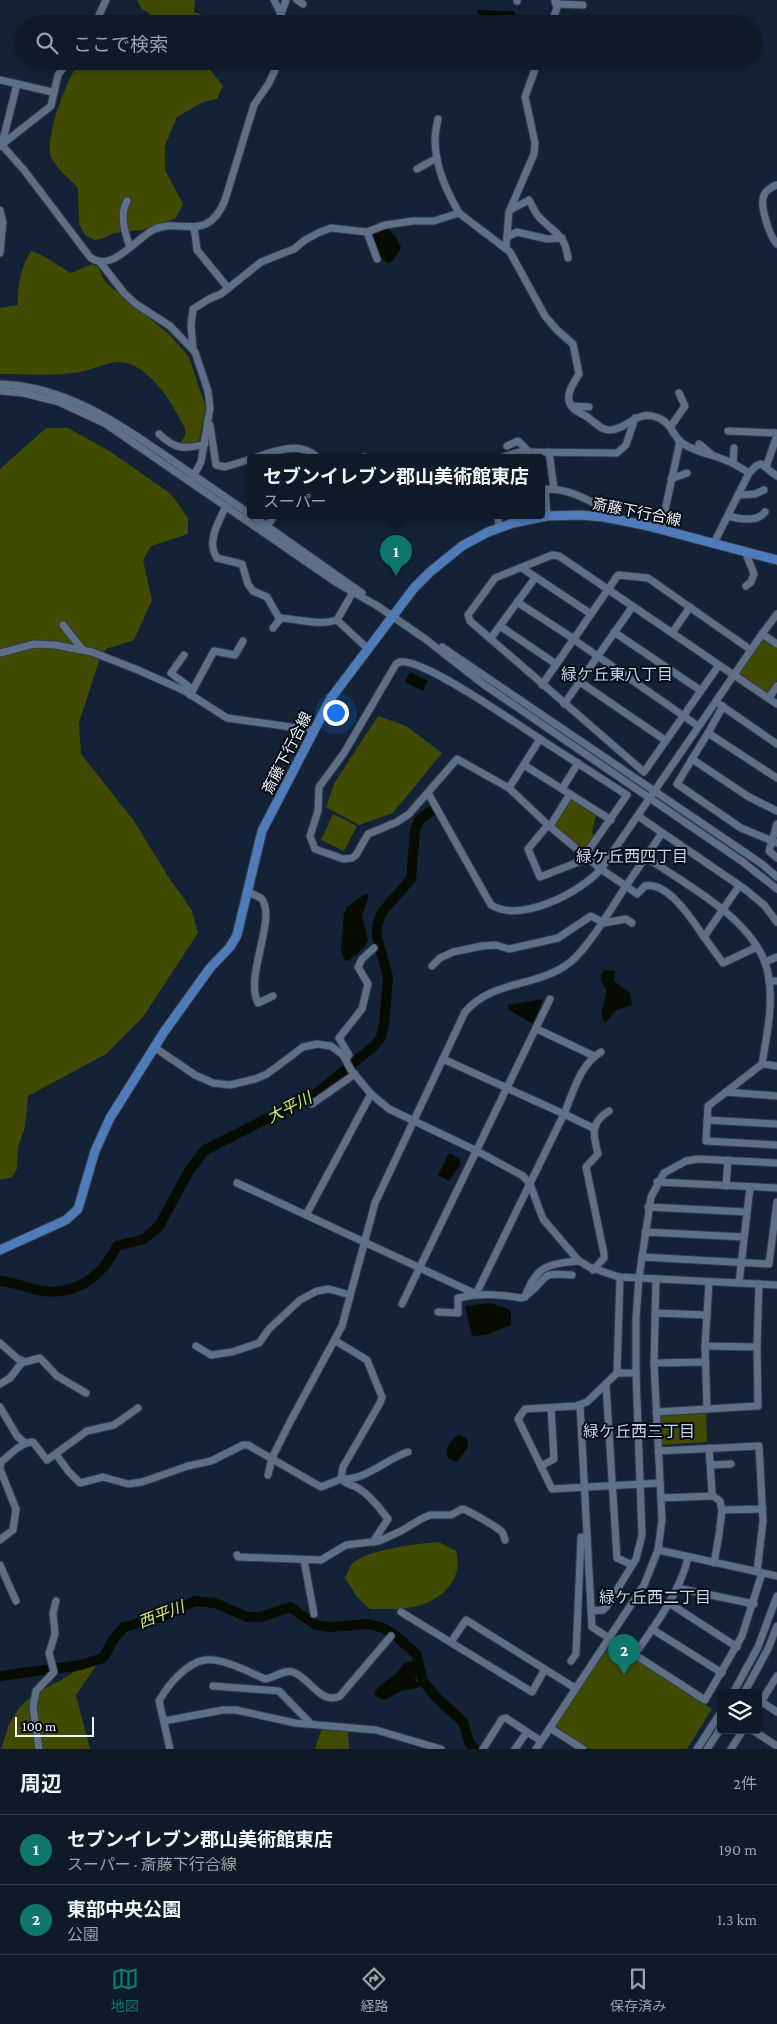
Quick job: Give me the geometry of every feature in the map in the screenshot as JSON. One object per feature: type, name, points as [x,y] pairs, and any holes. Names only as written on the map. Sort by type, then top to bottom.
[{"type":"main road","name":"斎藤下行合線","points":[[547,516],[605,517],[777,560]]},
{"type":"main road","name":"斎藤下行合線","points":[[0,1250],[66,1220],[78,1209],[95,1151],[103,1132],[154,1047],[210,968],[236,938],[242,920],[262,831],[312,730],[331,698],[367,648],[414,588],[447,557],[499,527],[534,519]]},
{"type":"street","points":[[100,15],[106,0]]},
{"type":"street","points":[[274,0],[281,14]]},
{"type":"street","points":[[281,14],[286,0]]},
{"type":"street","points":[[553,15],[556,1],[584,5]]},
{"type":"street","points":[[1,144],[51,106],[52,92],[62,70]]},
{"type":"street","points":[[100,262],[106,262],[154,229],[194,227],[208,221],[222,208],[254,105],[269,83],[275,70]]},
{"type":"street","points":[[506,247],[510,210],[534,154],[535,143],[525,97],[535,70]]},
{"type":"street","points":[[0,80],[52,92]]},
{"type":"street","points":[[1,144],[17,84]]},
{"type":"street","points":[[438,119],[435,138],[437,158],[444,187],[459,213],[506,247],[545,316],[573,344],[579,374],[570,388],[572,406],[604,430],[614,430],[635,418],[651,415],[672,426],[680,441],[733,463],[749,473]]},
{"type":"street","points":[[1,144],[90,257],[100,262],[124,293],[136,304],[170,326],[193,348]]},
{"type":"street","points":[[416,169],[437,158]]},
{"type":"street","points":[[776,185],[766,192],[763,200],[769,228],[777,244]]},
{"type":"street","points":[[510,210],[528,199],[538,216],[566,243],[568,258]]},
{"type":"street","points":[[127,201],[123,212],[130,247]]},
{"type":"street","points":[[0,210],[3,222],[0,253]]},
{"type":"street","points":[[192,478],[201,462],[210,408],[208,391],[193,348],[191,325],[194,309],[228,288],[261,262],[294,249],[305,240],[331,228],[367,232],[385,225],[413,221],[434,221],[459,213]]},
{"type":"street","points":[[194,227],[197,250],[228,288]]},
{"type":"street","points":[[367,232],[377,259]]},
{"type":"street","points":[[508,237],[517,232],[548,239],[562,238]]},
{"type":"street","points":[[0,384],[41,390],[82,403],[128,430],[226,506],[353,592],[376,605]]},
{"type":"street","points":[[0,391],[41,397],[80,410],[122,434],[247,512]]},
{"type":"street","points":[[672,426],[685,406],[679,393]]},
{"type":"street","points":[[572,406],[589,407]]},
{"type":"street","points":[[519,454],[529,452],[617,452],[626,445],[635,418]]},
{"type":"street","points":[[208,420],[216,465],[225,466],[247,460]]},
{"type":"street","points":[[728,431],[777,435],[766,467]]},
{"type":"street","points":[[160,434],[177,448],[188,449],[205,444]]},
{"type":"street","points":[[507,446],[518,441],[522,442],[529,452]]},
{"type":"street","points":[[661,530],[680,441]]},
{"type":"street","points":[[700,444],[714,456]]},
{"type":"street","points":[[268,454],[293,448],[306,450],[312,454]]},
{"type":"street","points":[[733,463],[734,448]]},
{"type":"street","points":[[549,452],[554,489]]},
{"type":"street","points":[[714,543],[749,473],[758,465],[766,467],[777,476]]},
{"type":"street","points":[[671,480],[687,474]]},
{"type":"street","points":[[545,490],[554,489],[569,492],[596,504],[603,508],[605,517]]},
{"type":"street","points":[[738,495],[755,494],[764,490]]},
{"type":"street","points":[[545,503],[547,516]]},
{"type":"street","points":[[226,506],[213,538],[215,556],[220,560],[242,564],[248,584],[253,591],[267,597],[281,618],[318,624],[337,620],[353,592]]},
{"type":"street","points":[[728,516],[750,519],[760,517],[765,512]]},
{"type":"street","points":[[257,519],[340,576],[483,684],[743,862],[777,889]]},
{"type":"street","points":[[267,526],[272,519]]},
{"type":"street","points":[[498,519],[499,527]]},
{"type":"street","points":[[745,551],[754,574],[751,582],[746,586]]},
{"type":"street","points":[[719,665],[644,772],[470,621],[468,615],[495,578],[552,555],[559,556],[609,588],[777,704]]},
{"type":"street","points":[[522,568],[534,578],[590,614]]},
{"type":"street","points":[[542,685],[618,575],[648,578],[751,650]]},
{"type":"street","points":[[490,638],[534,578]]},
{"type":"street","points":[[517,602],[698,726]]},
{"type":"street","points":[[564,704],[633,606]]},
{"type":"street","points":[[672,633],[690,607]]},
{"type":"street","points":[[428,793],[487,900],[497,908],[511,911],[548,904],[595,876],[601,869],[777,614]]},
{"type":"street","points":[[272,628],[281,618]]},
{"type":"street","points":[[337,620],[367,648]]},
{"type":"street","points":[[63,625],[83,650]]},
{"type":"street","points":[[500,626],[556,664]]},
{"type":"street","points":[[614,632],[700,690]]},
{"type":"street","points":[[762,634],[777,644]]},
{"type":"street","points":[[424,638],[451,652],[762,864],[777,877]]},
{"type":"street","points":[[191,692],[214,651],[234,655],[243,641]]},
{"type":"street","points":[[0,653],[34,644],[55,645],[83,650],[114,660],[191,692]]},
{"type":"street","points":[[184,655],[171,673],[191,692],[227,718],[312,730]]},
{"type":"street","points":[[570,794],[549,826],[528,849],[540,877],[582,860],[586,856],[611,820],[627,795],[476,696],[413,663],[400,662],[336,765],[319,787],[318,811],[310,836],[312,843],[320,852],[343,859],[352,858],[356,855],[368,834],[397,822],[409,814],[457,759],[509,788],[549,826],[586,856],[601,869],[637,894],[645,886],[656,886],[682,906],[723,963],[757,947]]},
{"type":"street","points":[[580,682],[665,740]]},
{"type":"street","points":[[769,698],[777,686]]},
{"type":"street","points":[[716,702],[777,744]]},
{"type":"street","points":[[722,706],[677,784],[741,828],[774,842]]},
{"type":"street","points":[[708,732],[777,778]]},
{"type":"street","points":[[509,788],[540,739]]},
{"type":"street","points":[[692,759],[749,797],[777,811]]},
{"type":"street","points":[[562,789],[578,764]]},
{"type":"street","points":[[524,765],[611,820]]},
{"type":"street","points":[[638,816],[758,900],[777,922]]},
{"type":"street","points":[[777,824],[774,842],[769,851],[777,858]]},
{"type":"street","points":[[268,1474],[272,1458],[336,1341],[342,1326],[375,1203],[462,1017],[473,1003],[492,991],[551,973],[566,966],[577,956],[662,833]]},
{"type":"street","points":[[646,857],[723,910],[742,926],[765,962],[769,981],[770,1003],[762,1064],[708,1106],[706,1141],[777,1145]]},
{"type":"street","points":[[704,937],[739,886]]},
{"type":"street","points":[[248,892],[263,900],[265,922],[265,931],[258,956],[254,984],[256,999],[258,1003],[273,996]]},
{"type":"street","points":[[432,966],[440,958],[453,952],[496,945],[509,949],[558,938],[591,916],[604,923],[626,919],[632,923]]},
{"type":"street","points":[[350,1067],[349,1056],[339,1038],[362,1009],[368,984],[358,967],[362,959],[374,948]]},
{"type":"street","points":[[765,962],[777,957]]},
{"type":"street","points":[[769,981],[777,981]]},
{"type":"street","points":[[402,1304],[550,1000]]},
{"type":"street","points":[[537,1028],[594,1056]]},
{"type":"street","points":[[154,1047],[195,1075],[222,1085],[255,1079],[266,1074],[302,1047],[310,1045],[331,1046],[371,1094],[389,1109],[517,1171],[530,1184],[543,1219],[555,1236],[579,1261],[593,1270],[620,1277],[777,1286]]},
{"type":"street","points":[[476,1294],[564,1114],[584,1068],[594,1056],[601,1052]]},
{"type":"street","points":[[443,1059],[593,1128]]},
{"type":"street","points":[[762,1064],[777,1066]]},
{"type":"street","points":[[312,1104],[350,1067]]},
{"type":"street","points":[[726,1092],[777,1096]]},
{"type":"street","points":[[306,1214],[371,1094]]},
{"type":"street","points":[[593,1270],[604,1258],[586,1167],[598,1154],[593,1128],[598,1119],[609,1111]]},
{"type":"street","points":[[707,1120],[777,1124]]},
{"type":"street","points":[[726,1186],[728,1160]]},
{"type":"street","points":[[591,1611],[603,1610],[607,1606],[632,1566],[642,1535],[636,1373],[639,1278],[648,1207],[658,1182],[670,1168],[686,1161],[728,1160],[777,1163]]},
{"type":"street","points":[[658,1182],[777,1188]]},
{"type":"street","points":[[238,1183],[476,1294]]},
{"type":"street","points":[[739,1283],[750,1187]]},
{"type":"street","points":[[642,1257],[769,1264],[777,1202]]},
{"type":"street","points":[[648,1207],[747,1212]]},
{"type":"street","points":[[644,1232],[744,1237]]},
{"type":"street","points":[[524,1296],[538,1274],[548,1265],[579,1261]]},
{"type":"street","points":[[438,1312],[458,1313],[458,1298],[476,1294],[489,1293],[521,1298],[552,1273],[572,1275]]},
{"type":"street","points":[[620,1277],[617,1373],[593,1398],[580,1405],[525,1409],[518,1419],[552,1489],[660,1483]]},
{"type":"street","points":[[536,1749],[644,1585],[658,1550],[662,1532],[654,1363],[656,1279]]},
{"type":"street","points":[[708,1409],[705,1346],[709,1282]]},
{"type":"street","points":[[656,1412],[758,1406],[759,1284]]},
{"type":"street","points":[[196,1346],[211,1355],[244,1349],[259,1343],[269,1330],[300,1300],[317,1291],[329,1289],[350,1295]]},
{"type":"street","points":[[655,1313],[707,1315]]},
{"type":"street","points":[[336,1341],[367,1360],[382,1396],[380,1403],[343,1467],[341,1479]]},
{"type":"street","points":[[0,1343],[15,1357],[23,1361],[40,1358],[53,1373],[86,1393]]},
{"type":"street","points":[[705,1346],[757,1347]]},
{"type":"street","points":[[0,1384],[10,1378],[23,1361]]},
{"type":"street","points":[[654,1363],[706,1362]]},
{"type":"street","points":[[617,1373],[636,1373]]},
{"type":"street","points":[[606,1385],[617,1558],[632,1566]]},
{"type":"street","points":[[580,1405],[592,1627],[705,1700],[737,1647],[754,1604],[760,1573],[763,1537],[760,1446],[658,1451]]},
{"type":"street","points":[[0,1408],[17,1436],[25,1443]]},
{"type":"street","points":[[0,1540],[13,1530],[16,1509],[0,1469],[1,1462],[25,1443],[33,1442],[47,1460],[87,1431],[114,1424],[138,1408]]},
{"type":"street","points":[[541,1466],[554,1459],[551,1408]]},
{"type":"street","points":[[56,1454],[68,1471],[80,1483],[103,1477],[128,1484],[142,1482],[188,1466],[211,1461],[243,1445],[248,1445],[319,1487],[374,1469],[390,1458],[408,1452]]},
{"type":"street","points":[[709,1448],[713,1496]]},
{"type":"street","points":[[711,1466],[731,1464]]},
{"type":"street","points":[[341,1479],[345,1483],[360,1488],[388,1519],[373,1542]]},
{"type":"street","points":[[661,1498],[713,1496],[720,1501],[722,1510],[714,1563]]},
{"type":"street","points":[[237,1555],[238,1558],[321,1560],[346,1545],[373,1542],[387,1538],[421,1519],[430,1516],[451,1515],[464,1509],[476,1514],[484,1522],[501,1532],[505,1540]]},
{"type":"street","points":[[722,1510],[763,1509]]},
{"type":"street","points":[[571,1661],[576,1654],[581,1536],[587,1536]]},
{"type":"street","points":[[658,1550],[777,1576]]},
{"type":"street","points":[[635,1654],[669,1603],[677,1588],[688,1558]]},
{"type":"street","points":[[304,1560],[314,1614]]},
{"type":"street","points":[[0,1565],[16,1601]]},
{"type":"street","points":[[677,1588],[754,1604]]},
{"type":"street","points":[[735,1689],[758,1646],[777,1596]]},
{"type":"street","points":[[39,1749],[33,1707],[36,1692],[54,1672],[49,1653],[55,1634],[53,1613],[56,1601]]},
{"type":"street","points":[[669,1603],[737,1647]]},
{"type":"street","points":[[401,1612],[532,1692],[545,1669]]},
{"type":"street","points":[[451,1642],[466,1620],[575,1688]]},
{"type":"street","points":[[746,1689],[768,1649],[777,1626]]},
{"type":"street","points":[[652,1629],[722,1674]]},
{"type":"street","points":[[170,1749],[159,1701],[164,1692],[182,1673],[206,1659],[240,1667],[265,1679],[288,1672],[295,1673],[326,1698],[334,1699],[340,1696],[391,1636]]},
{"type":"street","points":[[762,1701],[777,1676]]},
{"type":"street","points":[[213,1686],[279,1691],[312,1724]]},
{"type":"street","points":[[762,1705],[777,1712]]},
{"type":"street","points":[[164,1721],[230,1710],[312,1724],[376,1730],[441,1749]]},
{"type":"street","points":[[482,1749],[502,1720],[506,1718],[542,1741]]},
{"type":"street","points":[[697,1749],[717,1718]]},
{"type":"street","points":[[550,1728],[578,1748]]},
{"type":"street","points":[[516,1749],[527,1732]]},
{"type":"street","points":[[707,1749],[717,1734]]},
{"type":"street","points":[[734,1748],[741,1734]]},
{"type":"street","points":[[758,1734],[777,1746]]},
{"type":"green space","points":[[137,0],[195,0],[194,12],[202,15],[150,15],[141,8]]},
{"type":"green space","points":[[74,70],[210,70],[223,86],[217,99],[203,102],[177,117],[165,146],[165,170],[183,204],[176,218],[142,230],[114,233],[95,240],[86,236],[79,224],[78,188],[52,159],[50,150],[53,124]]},
{"type":"green space","points":[[31,251],[42,255],[71,273],[92,264],[98,267],[105,282],[170,335],[189,357],[206,408],[199,441],[182,445],[180,442],[185,436],[185,429],[162,390],[145,373],[127,363],[117,362],[64,374],[0,374],[0,308],[18,305],[20,277]]},
{"type":"green space","points":[[46,428],[68,428],[111,452],[171,494],[188,518],[188,534],[151,546],[143,560],[152,600],[134,640],[106,649],[100,658],[79,723],[81,754],[134,821],[192,911],[198,933],[143,1017],[106,1054],[28,1096],[25,1127],[18,1147],[17,1169],[12,1177],[0,1180],[0,469]]},
{"type":"green space","points":[[763,637],[777,647],[777,680],[767,694],[738,674]]},
{"type":"green space","points":[[378,716],[406,726],[442,753],[393,813],[359,825],[326,807],[335,782]]},
{"type":"green space","points":[[570,798],[596,815],[592,833],[597,838],[586,851],[553,824]]},
{"type":"green space","points":[[333,814],[357,826],[344,851],[321,840]]},
{"type":"green space","points":[[706,1413],[707,1442],[661,1445],[659,1416]]},
{"type":"green space","points":[[439,1542],[456,1551],[457,1570],[454,1578],[443,1593],[427,1603],[406,1608],[370,1609],[357,1597],[345,1578],[352,1564],[368,1555],[406,1546]]},
{"type":"green space","points":[[610,1640],[712,1709],[687,1749],[590,1749],[557,1727],[558,1719]]},
{"type":"green space","points":[[93,1660],[98,1663],[76,1695],[90,1749],[1,1749],[9,1724],[19,1708],[34,1694]]},
{"type":"green space","points":[[322,1728],[348,1730],[349,1749],[315,1749]]},
{"type":"shaded area","points":[[477,11],[513,11],[515,13],[515,15],[479,15]]},
{"type":"shaded area","points":[[384,228],[395,235],[401,247],[393,261],[388,263],[379,254],[372,237],[372,233]]},
{"type":"shaded area","points":[[410,672],[428,681],[423,691],[405,682]]},
{"type":"shaded area","points":[[365,894],[369,895],[362,916],[368,940],[364,948],[348,961],[344,960],[341,950],[344,913],[347,907]]},
{"type":"shaded area","points":[[606,970],[615,971],[614,981],[630,993],[632,1005],[616,1010],[605,1023],[602,1010],[606,990],[601,980],[602,973]]},
{"type":"shaded area","points":[[543,999],[533,1024],[509,1010],[508,1005]]},
{"type":"shaded area","points":[[449,1153],[460,1159],[460,1165],[449,1181],[438,1175]]},
{"type":"shaded area","points":[[490,1303],[511,1310],[511,1325],[486,1335],[472,1336],[465,1306]]},
{"type":"shaded area","points":[[459,1435],[467,1439],[468,1447],[457,1462],[448,1458],[446,1451],[453,1439]]},
{"type":"shaded area","points":[[411,1661],[416,1664],[418,1669],[415,1680],[421,1685],[420,1687],[401,1691],[384,1700],[374,1694],[380,1686],[397,1673],[403,1664]]},
{"type":"waterway","name":"大平川","points":[[0,1281],[37,1290],[55,1292],[77,1287],[87,1281],[104,1266],[117,1246],[144,1239],[159,1226],[189,1171],[205,1150],[317,1093],[374,1046],[381,1037],[384,1025],[388,977],[377,937],[377,926],[382,912],[411,879],[415,831],[419,820],[435,808]]},
{"type":"waterway","name":"西平川","points":[[0,1676],[81,1665],[103,1658],[113,1640],[124,1627],[161,1617],[195,1601],[215,1603],[247,1617],[260,1617],[290,1607],[316,1625],[329,1627],[369,1624],[383,1628],[395,1635],[416,1654],[423,1681],[435,1696],[463,1722],[470,1744],[474,1748]]},
{"type":"place","name":"セブンイレブン郡山美術館東店","points":[[396,576]]},
{"type":"place","name":"東部中央公園","points":[[624,1675]]},
{"type":"district","name":"緑ケ丘東八丁目","points":[[617,674]]},
{"type":"district","name":"緑ケ丘西四丁目","points":[[632,856]]},
{"type":"district","name":"緑ケ丘西三丁目","points":[[639,1431]]},
{"type":"district","name":"緑ケ丘西二丁目","points":[[655,1597]]}]
